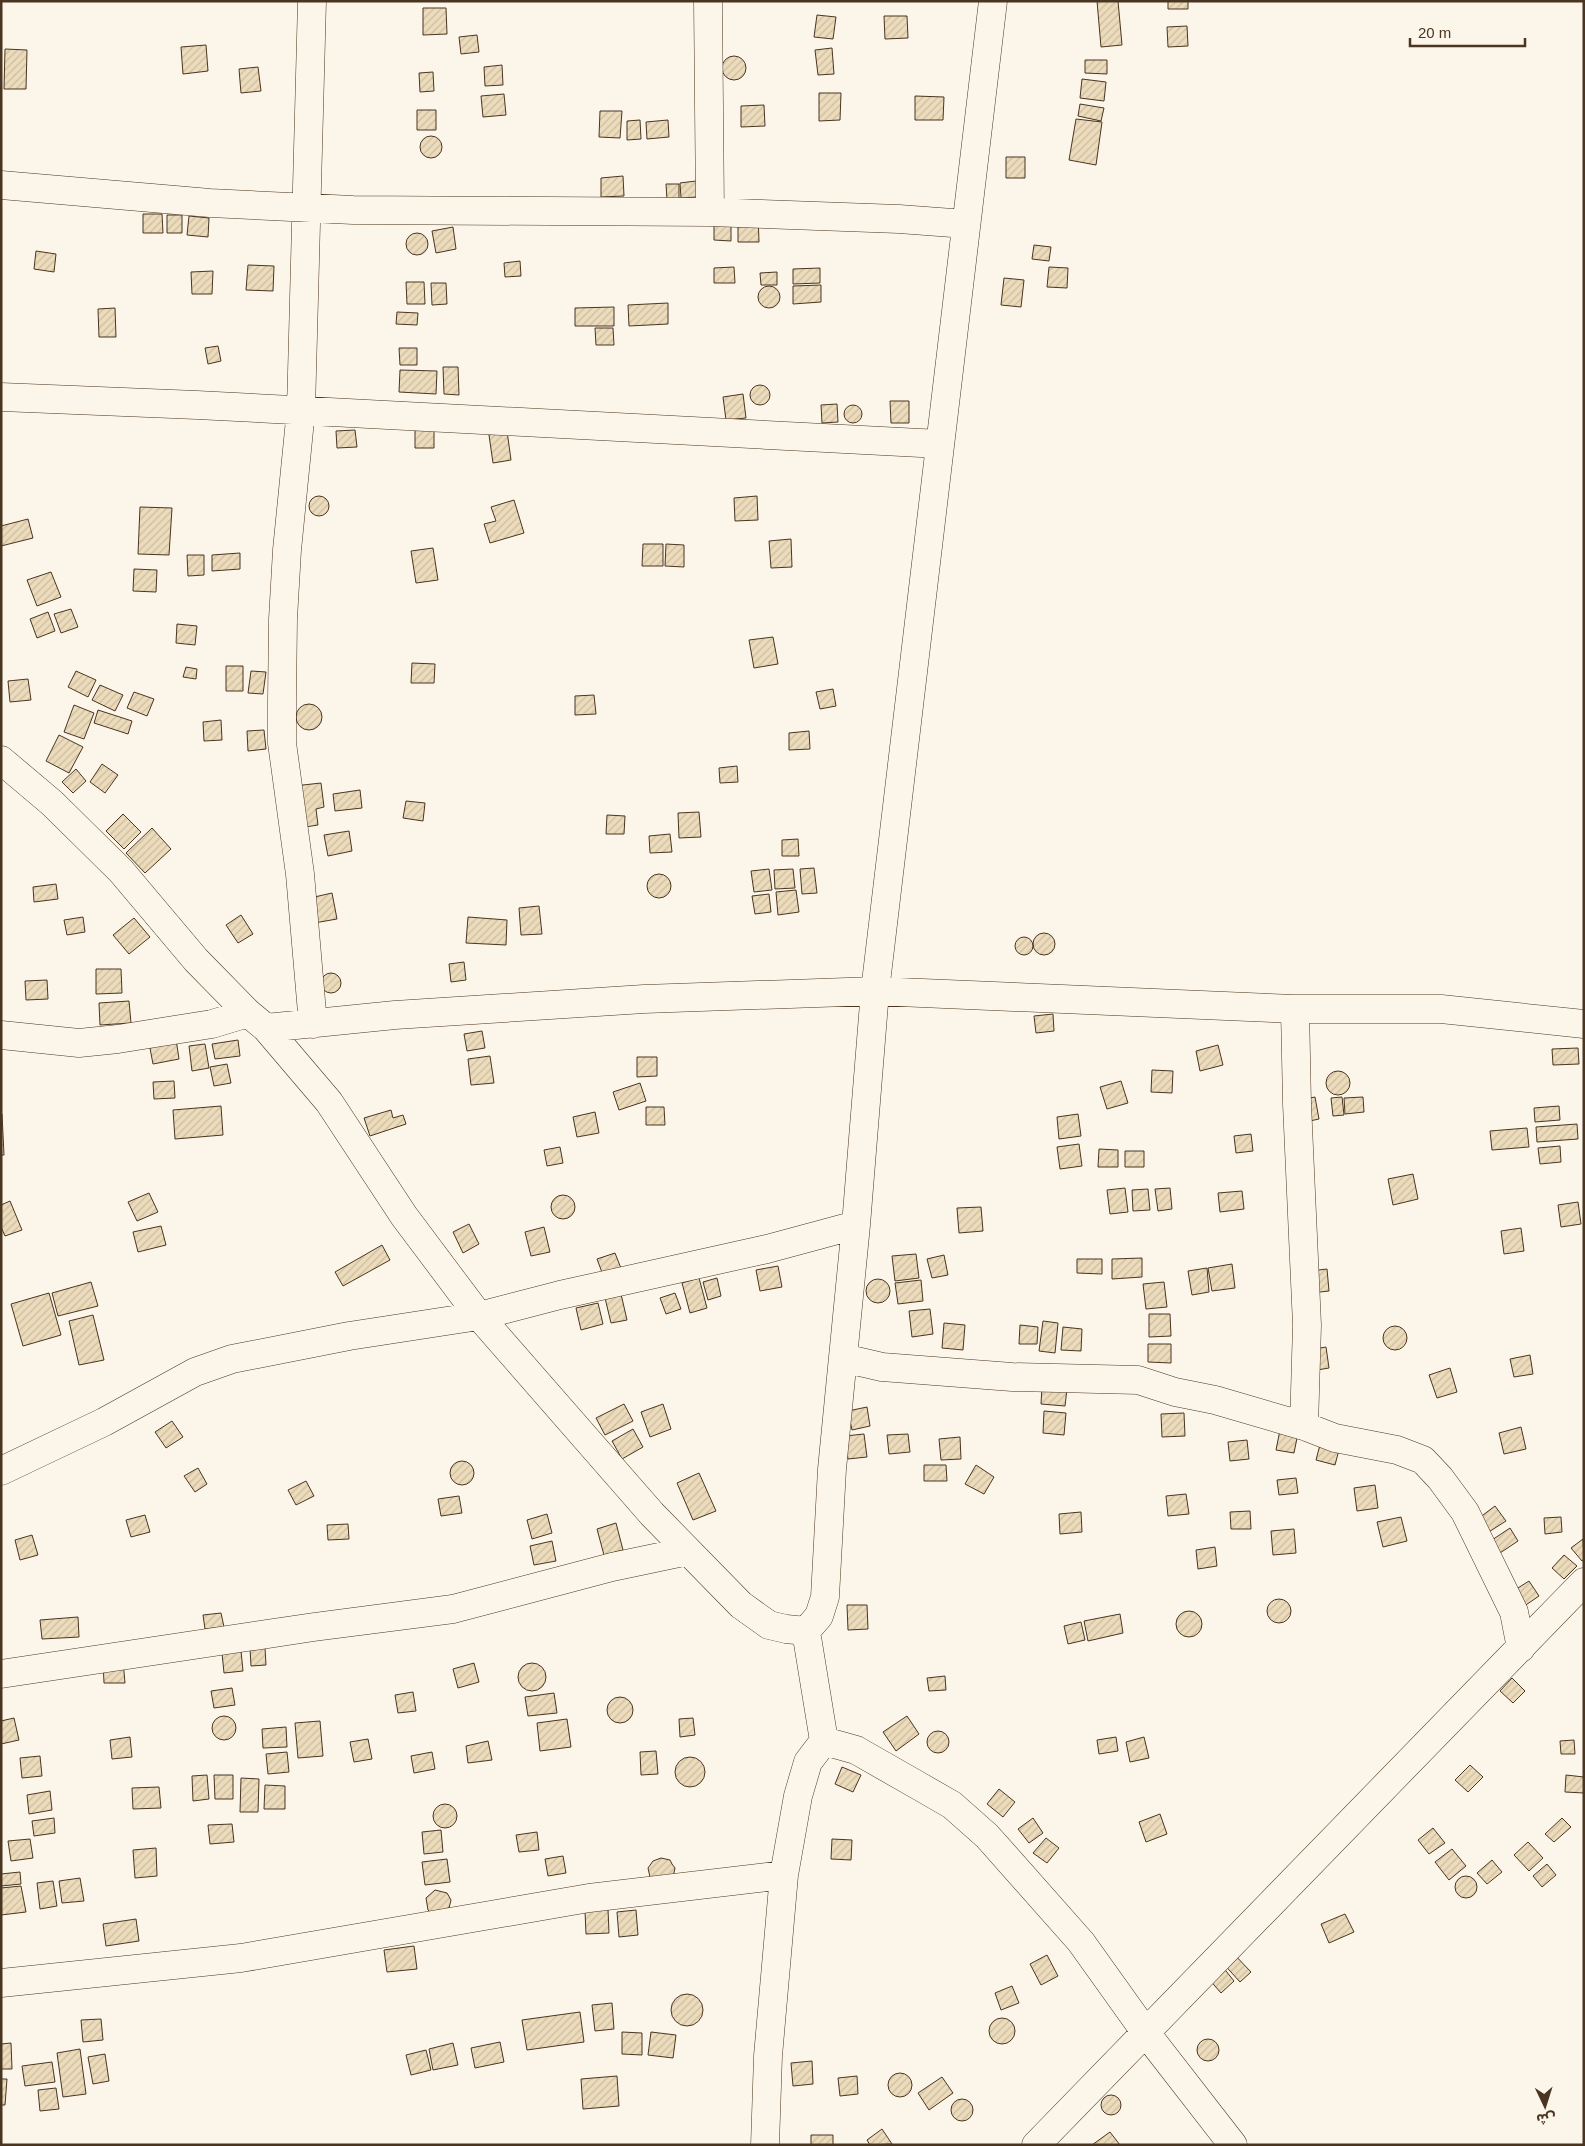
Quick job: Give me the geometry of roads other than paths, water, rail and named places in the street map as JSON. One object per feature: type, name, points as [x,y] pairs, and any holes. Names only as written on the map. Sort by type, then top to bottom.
[{"type":"street","points":[[312,1],[301,410],[287,550],[282,742],[300,874],[313,1024]]},
{"type":"street","points":[[708,1],[710,212]]},
{"type":"street","points":[[1,760],[52,803],[121,871],[196,960],[257,1021],[329,1102],[404,1216],[479,1316],[652,1514],[740,1605],[769,1625],[786,1629],[806,1630],[819,1616],[825,1597],[832,1469],[856,1225],[875,991],[993,1]]},
{"type":"street","points":[[1,185],[210,203],[353,210],[710,212],[899,219],[966,224]]},
{"type":"street","points":[[1,397],[301,410],[940,444]]},
{"type":"street","points":[[1,1035],[79,1043],[118,1039],[212,1024],[257,1021],[313,1024],[395,1015],[644,999],[875,991],[1295,1009],[1441,1009],[1584,1024]]},
{"type":"street","points":[[1295,1009],[1297,1104],[1307,1325],[1304,1426]]},
{"type":"street","points":[[1,1471],[104,1422],[195,1372],[232,1359],[349,1336],[479,1316],[560,1295],[768,1249],[856,1225]]},
{"type":"street","points":[[843,1358],[882,1367],[1012,1378],[1138,1380],[1175,1392],[1214,1400],[1304,1426],[1335,1438],[1397,1450],[1423,1460],[1440,1478],[1465,1512],[1514,1612],[1521,1648]]},
{"type":"street","points":[[1,1674],[314,1627],[453,1609],[612,1567],[688,1551]]},
{"type":"street","points":[[1036,2145],[1584,1582]]},
{"type":"street","points":[[765,2145],[768,2056],[784,1875],[798,1796],[808,1762],[824,1741],[806,1630]]},
{"type":"street","points":[[824,1741],[856,1750],[928,1791],[952,1805],[987,1836],[1081,1942],[1146,2033],[1233,2145]]},
{"type":"street","points":[[1,1983],[241,1958],[589,1898],[784,1875]]}]
